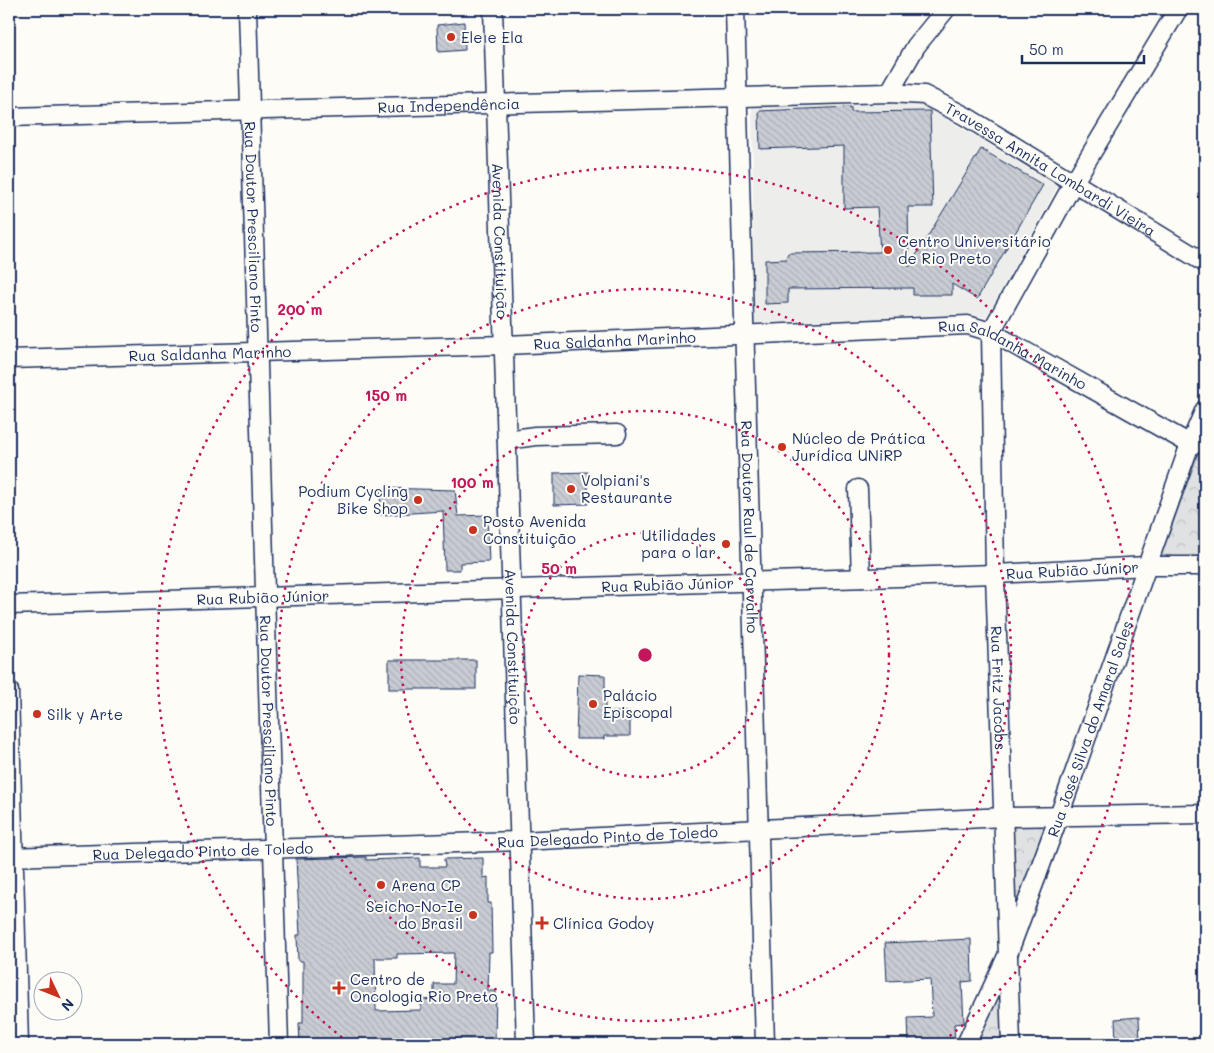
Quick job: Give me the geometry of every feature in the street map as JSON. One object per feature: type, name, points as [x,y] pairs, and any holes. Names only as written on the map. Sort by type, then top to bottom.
[{"type":"street","name":"Rua Doutor Presciliano Pinto","points":[[247,9],[279,1044]]},
{"type":"street","name":"Avenida Constituição","points":[[493,9],[526,1044]]},
{"type":"street","name":"Rua Doutor Raul de Carvalho","points":[[735,9],[739,96],[750,582],[765,1044]]},
{"type":"street","points":[[889,93],[916,46],[946,9]]},
{"type":"street","points":[[991,332],[1074,182],[1178,9]]},
{"type":"street","name":"Rua Independência","points":[[9,117],[889,93]]},
{"type":"street","name":"Travessa Annita Lombardi Vieira","points":[[889,93],[924,95],[965,116],[1205,264]]},
{"type":"street","name":"Rua Saldanha Marinho","points":[[9,359],[505,345],[968,325],[991,332],[1198,443]]},
{"type":"street","name":"Rua Fritz Jacobs","points":[[991,332],[995,574],[1011,1044]]},
{"type":"street","name":"Rua José Silva do Amaral Sales","points":[[966,1044],[1008,954],[1060,816],[1147,566],[1198,443],[1205,410]]},
{"type":"street","points":[[507,440],[535,436],[617,434]]},
{"type":"street","points":[[858,489],[862,578]]},
{"type":"street","name":"Rua Rubião Júnior","points":[[9,605],[995,574],[1147,566],[1205,566]]},
{"type":"street","points":[[9,691],[11,857],[19,1044]]},
{"type":"street","name":"Rua Delegado Pinto de Toledo","points":[[11,857],[520,840],[1004,817],[1205,814]]},
{"type":"shaded area","name":"Centro Universitário de Rio Preto","points":[[920,103],[1058,186],[986,318],[971,314],[754,323],[752,107]]},
{"type":"green space","points":[[1205,453],[1205,561],[1159,561],[1198,454]]},
{"type":"green space","points":[[1009,825],[1050,825],[1009,935]]},
{"type":"green space","points":[[1003,971],[1006,1044],[970,1044]]},
{"type":"building","name":"Ele e Ela","points":[[464,22],[465,50],[438,52],[437,25]]},
{"type":"building","points":[[851,107],[851,112],[930,111],[933,207],[908,207],[909,267],[981,149],[1043,185],[977,299],[952,284],[952,295],[913,295],[913,288],[788,289],[788,303],[765,304],[765,260],[787,259],[788,253],[880,252],[877,207],[844,208],[844,146],[760,149],[759,111]]},
{"type":"building","name":"Volpiani's Restaurante","points":[[588,472],[588,504],[554,505],[554,473]]},
{"type":"building","points":[[380,488],[455,490],[458,516],[487,515],[489,562],[460,563],[460,570],[445,570],[443,511],[381,515]]},
{"type":"building","points":[[389,660],[476,660],[476,689],[389,689]]},
{"type":"building","name":"Palácio Episcopal","points":[[578,674],[605,675],[605,712],[630,712],[630,736],[604,736],[604,739],[576,739]]},
{"type":"building","points":[[366,857],[366,860],[420,858],[420,867],[445,867],[444,859],[483,858],[483,878],[488,877],[488,903],[491,903],[492,952],[489,952],[488,991],[496,991],[495,1044],[300,1044],[299,1023],[303,1023],[303,961],[298,961],[297,935],[300,935],[296,859]],"holes":[[[454,953],[453,984],[434,984],[434,999],[421,1000],[421,1010],[376,1011],[375,958],[397,958],[397,954]]]},
{"type":"building","points":[[971,939],[972,981],[962,982],[964,1023],[954,1024],[955,1044],[909,1044],[908,1018],[932,1017],[930,979],[887,981],[885,943]]},
{"type":"building","points":[[1139,1017],[1140,1044],[1116,1044],[1115,1019]]},
{"type":"place","name":"Ele e Ela","points":[[451,37]]},
{"type":"place","name":"Centro Universitário de Rio Preto","points":[[888,250]]},
{"type":"place","name":"Núcleo de Prática Jurídica UNiRP","points":[[782,447]]},
{"type":"place","name":"Volpiani's Restaurante","points":[[571,489]]},
{"type":"place","name":"Podium Cycling Bike Shop","points":[[418,500]]},
{"type":"place","name":"Posto Avenida Constituição","points":[[473,530]]},
{"type":"place","name":"Utilidades para o lar","points":[[726,544]]},
{"type":"place","name":"Palácio Episcopal","points":[[593,704]]},
{"type":"place","name":"Silk y Arte","points":[[37,714]]},
{"type":"place","name":"Arena CP","points":[[381,885]]},
{"type":"place","name":"Seicho-No-Ie do Brasil","points":[[473,915]]},
{"type":"place","name":"Clínica Godoy","points":[[542,923]]},
{"type":"place","name":"Centro de Oncologia Rio Preto","points":[[339,988]]}]
